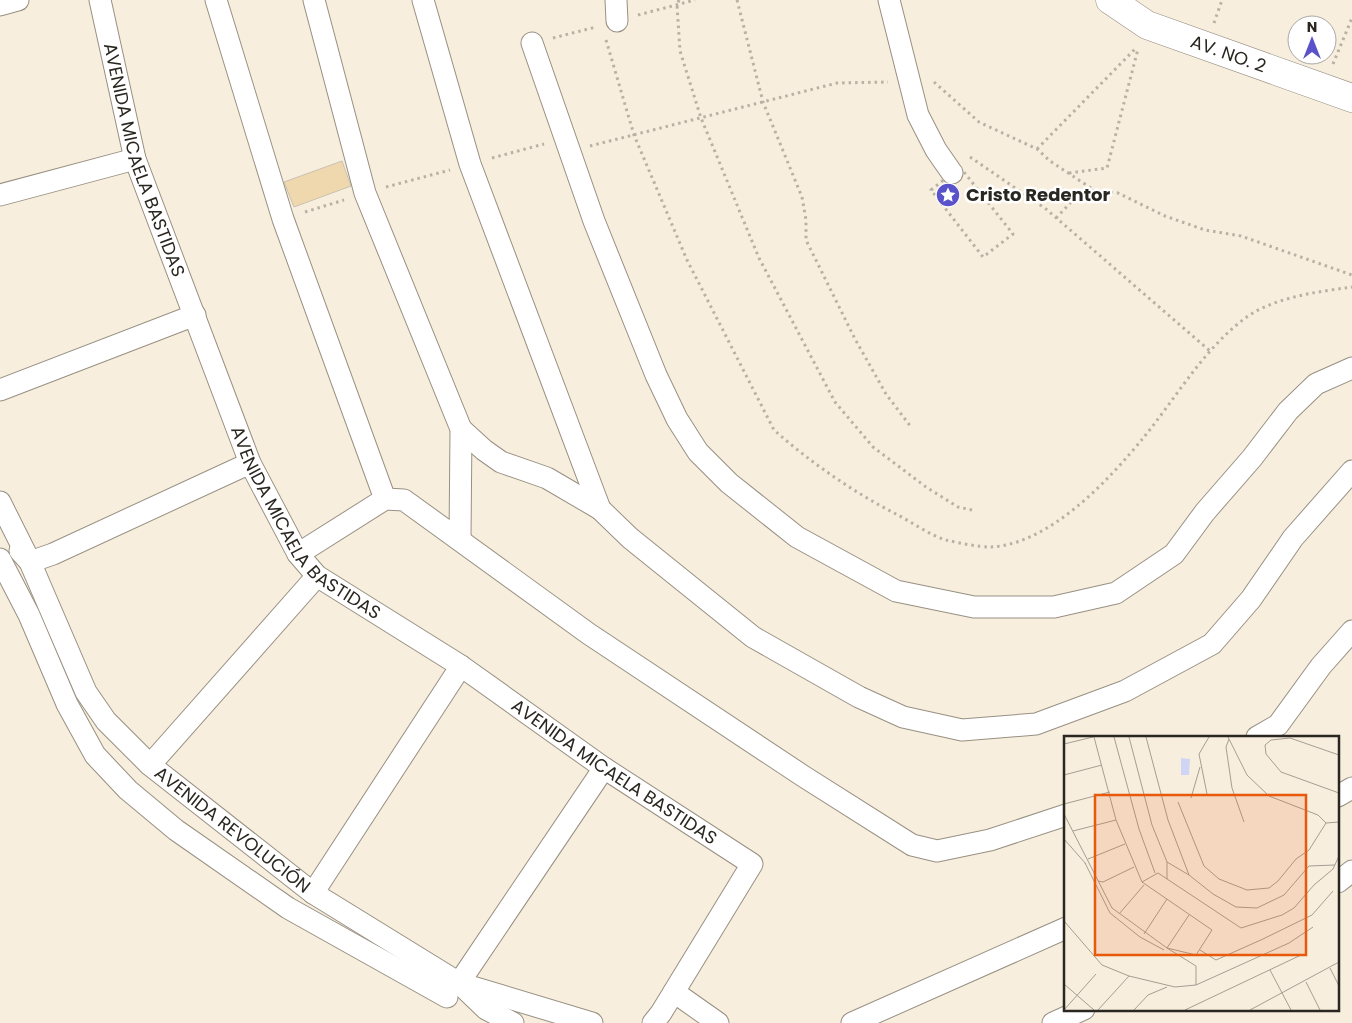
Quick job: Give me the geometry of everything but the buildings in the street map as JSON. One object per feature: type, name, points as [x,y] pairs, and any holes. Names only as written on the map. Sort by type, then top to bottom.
[{"type":"street","points":[[0,5],[18,0]]},
{"type":"street","name":"AVENIDA MICAELA BASTIDAS","points":[[100,0],[136,159],[250,463],[298,554],[317,576],[461,666],[604,768],[752,864],[674,992]]},
{"type":"street","points":[[216,0],[282,219],[385,499]]},
{"type":"street","points":[[314,0],[365,193],[461,429],[460,540]]},
{"type":"street","points":[[423,0],[470,164],[600,509]]},
{"type":"street","points":[[889,0],[918,115],[936,150],[952,173]]},
{"type":"street","name":"AV. NO. 2","points":[[1110,0],[1148,25],[1352,98]]},
{"type":"street","points":[[532,43],[594,221],[656,375],[677,419],[698,452],[729,483],[797,537],[896,591],[974,607],[1054,607],[1116,593],[1174,554],[1205,512],[1252,458],[1288,410],[1316,384],[1352,368]]},
{"type":"street","points":[[0,195],[136,159]]},
{"type":"street","points":[[0,390],[195,314]]},
{"type":"street","points":[[461,429],[501,462],[547,478],[600,509],[630,538],[753,637],[859,697],[894,713],[962,730],[1036,724],[1125,691],[1212,644],[1251,599],[1293,538],[1352,470]]},
{"type":"street","points":[[0,529],[30,562],[53,554],[250,463]]},
{"type":"street","points":[[298,554],[385,499],[404,500],[589,634],[803,776],[912,845],[937,851],[990,840],[1064,816]]},
{"type":"street","name":"AVENIDA REVOLUCIÓN","points":[[0,502],[30,562],[86,692],[106,722],[150,765],[313,893],[453,990],[592,1023]]},
{"type":"street","points":[[0,559],[29,615],[67,704],[90,746],[95,755],[128,790],[176,830],[288,908],[453,990],[513,1023]]},
{"type":"street","points":[[150,765],[317,576]]},
{"type":"street","points":[[1259,736],[1278,725],[1321,666],[1352,631]]},
{"type":"street","points":[[313,893],[461,666]]},
{"type":"street","points":[[453,990],[604,768]]},
{"type":"street","points":[[1340,795],[1352,788]]},
{"type":"street","points":[[1340,880],[1352,871]]},
{"type":"street","points":[[852,1023],[1064,929]]},
{"type":"street","points":[[652,1023],[674,992],[718,1023]]},
{"type":"street","points":[[1053,1023],[1082,1010]]},
{"type":"path","points":[[679,0],[677,5],[680,51],[701,118],[759,258],[835,402],[873,447],[926,487],[958,507],[972,510]]},
{"type":"path","points":[[736,0],[763,102],[802,198],[806,220],[806,240],[855,339],[886,394],[911,427]]},
{"type":"path","points":[[612,18],[634,135],[687,260],[774,430],[792,446],[873,502],[945,540],[990,547],[1014,543],[1040,532],[1096,493],[1144,437],[1210,351],[1244,318],[1264,307],[1297,297],[1352,287]]},
{"type":"path","points":[[1323,87],[1352,18]]},
{"type":"path","points":[[1036,149],[1139,44],[1107,168],[1068,173]]},
{"type":"path","points":[[282,219],[365,193],[565,138],[584,148],[837,83],[888,83],[904,61],[919,70],[979,122],[1036,149],[1094,190],[1118,193],[1166,216],[1205,230],[1241,236],[1352,275]]},
{"type":"path","points":[[966,153],[1056,218],[1210,351]]},
{"type":"path","points":[[960,167],[1013,234],[983,257],[930,190],[952,173],[960,167]]},
{"type":"path","points":[[1056,218],[1077,196],[1094,190]]},
{"type":"place","name":"Cristo Redentor","points":[[948,195]]}]
